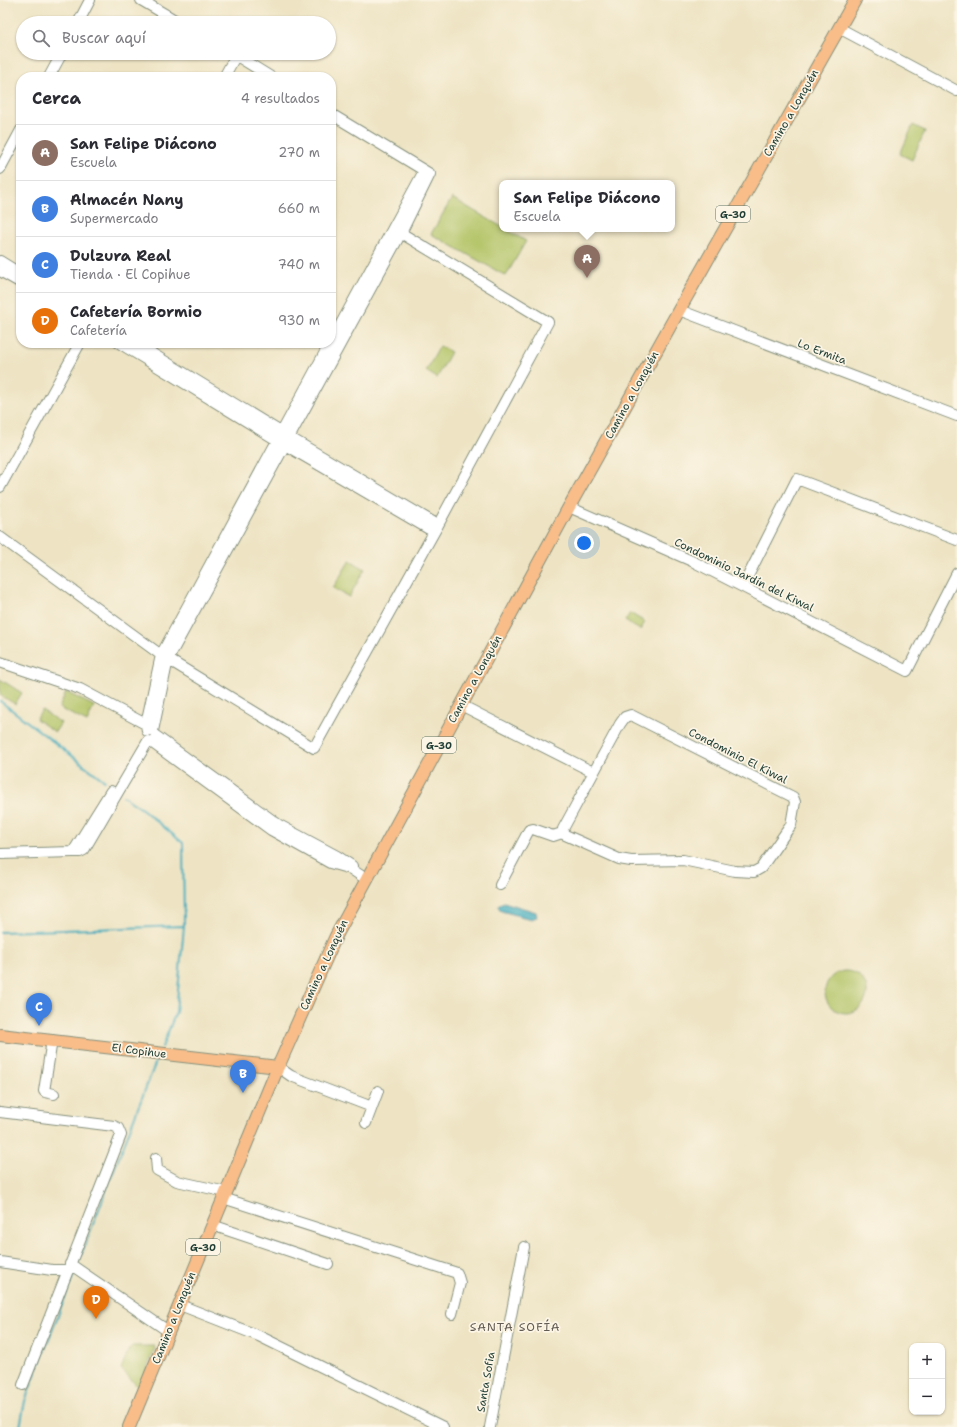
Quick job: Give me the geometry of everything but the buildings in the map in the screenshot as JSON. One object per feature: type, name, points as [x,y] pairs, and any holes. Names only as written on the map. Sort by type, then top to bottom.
[{"type":"main road","name":"Camino a Lonquén","points":[[129,1427],[224,1195],[331,946],[569,507],[855,0]]},
{"type":"main road","name":"El Copihue","points":[[0,1034],[278,1067]]},
{"type":"street","points":[[82,16],[90,0]]},
{"type":"street","points":[[141,0],[168,16]]},
{"type":"street","points":[[839,28],[957,91]]},
{"type":"street","points":[[52,72],[58,60]]},
{"type":"street","points":[[226,72],[231,60]]},
{"type":"street","points":[[244,60],[263,72]]},
{"type":"street","points":[[336,117],[427,172]]},
{"type":"street","points":[[0,169],[16,139]]},
{"type":"street","points":[[336,346],[401,233],[427,172]]},
{"type":"street","points":[[336,333],[427,172]]},
{"type":"street","points":[[0,537],[165,657],[314,748],[436,529],[548,322],[401,233]]},
{"type":"street","points":[[0,261],[16,271]]},
{"type":"street","points":[[0,270],[16,280]]},
{"type":"street","name":"Lo Ermita","points":[[679,310],[957,416]]},
{"type":"street","points":[[0,487],[77,348]]},
{"type":"street","points":[[128,348],[436,529]]},
{"type":"street","points":[[143,348],[283,439]]},
{"type":"street","points":[[283,439],[328,348]]},
{"type":"street","points":[[0,854],[80,852],[87,846],[150,734],[165,657],[283,439],[335,348]]},
{"type":"street","points":[[743,586],[797,479],[957,540]]},
{"type":"street","name":"Condominio Jardín del Kiwal","points":[[569,507],[694,562],[907,671],[957,572]]},
{"type":"street","points":[[0,662],[80,690],[150,734],[288,830],[337,856],[368,877]]},
{"type":"street","points":[[461,705],[593,772]]},
{"type":"street","name":"Condominio El Kiwal","points":[[631,715],[790,796],[795,802],[793,820],[789,830],[761,868],[752,872],[723,869],[683,860],[631,861],[619,859],[567,837],[562,833],[593,772],[622,720],[631,715]]},
{"type":"street","points":[[500,886],[529,830],[533,829],[552,836],[562,833]]},
{"type":"street","points":[[52,1040],[44,1091],[54,1094]]},
{"type":"street","points":[[278,1067],[291,1076],[372,1107]]},
{"type":"street","points":[[366,1123],[378,1091]]},
{"type":"street","points":[[0,1112],[114,1126],[118,1128],[121,1135],[23,1385]]},
{"type":"street","points":[[156,1158],[157,1170],[176,1181],[224,1195],[457,1273],[460,1282],[452,1314]]},
{"type":"street","points":[[212,1225],[328,1264]]},
{"type":"street","name":"Santa Sofia","points":[[490,1427],[524,1247]]},
{"type":"street","points":[[0,1262],[52,1270],[69,1267],[168,1331]]},
{"type":"street","points":[[180,1305],[259,1336],[443,1427]]},
{"type":"green space","points":[[913,125],[925,131],[912,160],[900,154]]},
{"type":"green space","points":[[452,198],[499,225],[499,232],[510,232],[526,241],[506,276],[431,234]]},
{"type":"green space","points":[[440,346],[451,352],[437,378],[426,371]]},
{"type":"green space","points":[[350,560],[365,569],[349,597],[333,588]]},
{"type":"green space","points":[[630,613],[645,622],[640,630],[625,621]]},
{"type":"green space","points":[[0,679],[22,693],[15,704],[0,695]]},
{"type":"green space","points":[[66,692],[94,706],[87,722],[59,708]]},
{"type":"green space","points":[[42,710],[61,723],[55,732],[36,719]]},
{"type":"green space","points":[[846,971],[861,977],[867,992],[861,1007],[846,1013],[831,1007],[825,992],[831,977]]},
{"type":"green space","points":[[132,1346],[154,1346],[155,1348],[140,1385],[137,1386],[121,1369],[129,1349]]},
{"type":"water","points":[[504,902],[536,912],[537,917],[531,919],[501,911],[498,906]]},
{"type":"waterway","points":[[0,701],[105,781]]},
{"type":"waterway","points":[[123,796],[142,809],[183,843],[184,926],[176,1012],[162,1047]]},
{"type":"waterway","points":[[0,932],[184,926]]},
{"type":"waterway","points":[[78,1263],[157,1059]]},
{"type":"waterway","points":[[20,1427],[25,1401],[74,1274]]},
{"type":"place","name":"San Felipe Diácono","points":[[587,278]]},
{"type":"place","name":"Dulzura Real","points":[[39,1026]]},
{"type":"place","name":"Almacén Nany","points":[[243,1093]]},
{"type":"place","name":"Cafetería Bormio","points":[[96,1319]]},
{"type":"district","name":"SANTA SOFÍA","points":[[515,1327]]}]
